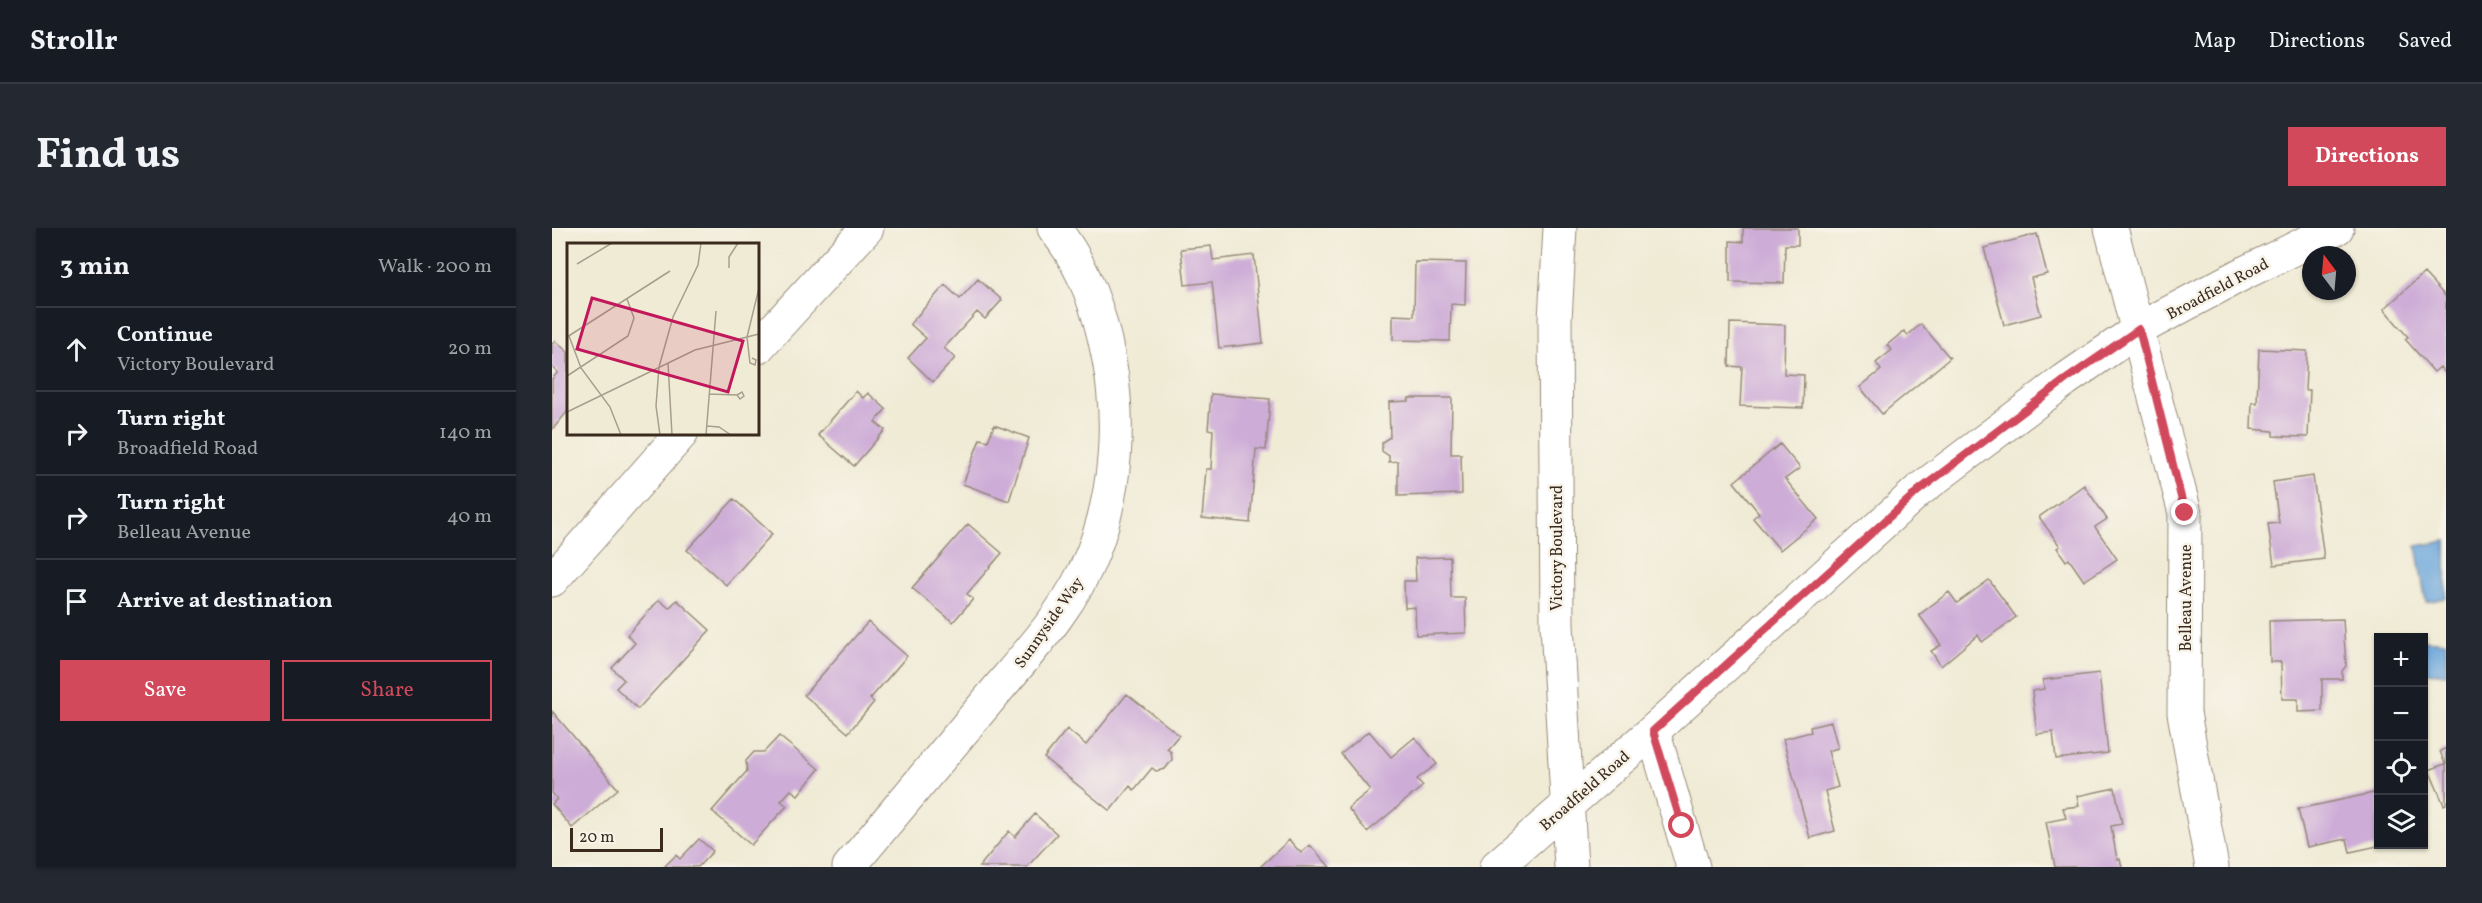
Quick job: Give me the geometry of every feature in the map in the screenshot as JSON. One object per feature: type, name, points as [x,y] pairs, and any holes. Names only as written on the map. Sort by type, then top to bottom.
[{"type":"street","points":[[759,346],[867,228]]},
{"type":"street","name":"Sunnyside Way","points":[[849,867],[1039,640],[1074,590],[1093,553],[1109,493],[1116,434],[1114,383],[1103,327],[1087,280],[1054,228]]},
{"type":"street","name":"Victory Boulevard","points":[[1560,228],[1555,320],[1557,614],[1565,806],[1571,867]]},
{"type":"street","name":"Belleau Avenue","points":[[2111,228],[2185,513],[2184,713],[2212,867]]},
{"type":"street","name":"Broadfield Road","points":[[1496,867],[1653,731],[1918,491],[2065,380],[2139,329],[2242,274],[2337,228]]},
{"type":"street","points":[[552,580],[680,435]]},
{"type":"street","points":[[1653,731],[1693,867]]},
{"type":"water","points":[[2446,541],[2446,598],[2426,602],[2416,546]]},
{"type":"water","points":[[2428,640],[2446,642],[2446,674],[2428,672]]},
{"type":"building","points":[[1743,228],[1798,228],[1798,245],[1785,245],[1784,283],[1730,282],[1730,241],[1743,242]]},
{"type":"building","points":[[2037,234],[2047,274],[2031,278],[2041,315],[2004,325],[1984,248]]},
{"type":"building","points":[[1211,246],[1213,260],[1254,255],[1263,343],[1219,348],[1212,282],[1185,285],[1181,249]]},
{"type":"building","points":[[1415,262],[1466,263],[1465,305],[1451,304],[1450,341],[1393,340],[1393,315],[1414,316]]},
{"type":"building","points":[[2424,273],[2446,297],[2446,374],[2440,367],[2434,372],[2405,339],[2408,337],[2384,309]]},
{"type":"building","points":[[978,279],[1002,300],[985,319],[977,312],[944,348],[955,358],[933,382],[908,358],[926,338],[910,324],[945,285],[960,299]]},
{"type":"building","points":[[1730,323],[1785,325],[1784,374],[1804,375],[1803,408],[1740,406],[1742,367],[1729,366]]},
{"type":"building","points":[[1921,324],[1950,358],[1882,414],[1860,387],[1881,370],[1876,363],[1892,350],[1887,345],[1904,331],[1908,335]]},
{"type":"building","points":[[555,341],[567,351],[567,412],[552,430],[552,379],[558,372],[552,367],[552,344]]},
{"type":"building","points":[[2259,349],[2307,351],[2305,390],[2310,390],[2308,437],[2273,436],[2273,431],[2251,429],[2252,402],[2257,403]]},
{"type":"building","points":[[856,391],[863,398],[868,393],[886,409],[875,422],[885,430],[854,466],[818,435]]},
{"type":"building","points":[[1211,394],[1270,399],[1266,450],[1256,449],[1250,523],[1202,518],[1206,469],[1211,469],[1213,430],[1208,429]]},
{"type":"building","points":[[1409,398],[1452,398],[1451,454],[1461,454],[1462,494],[1398,496],[1398,461],[1389,462],[1389,456],[1382,451],[1382,442],[1390,437],[1389,402],[1409,401]]},
{"type":"building","points":[[994,425],[1029,438],[1009,501],[963,484],[980,439],[988,441]]},
{"type":"building","points":[[1780,444],[1800,468],[1785,479],[1818,519],[1780,550],[1753,518],[1759,513],[1734,482]]},
{"type":"building","points":[[2313,476],[2324,559],[2274,565],[2268,524],[2279,523],[2273,482]]},
{"type":"building","points":[[2084,485],[2107,519],[2095,527],[2117,559],[2084,581],[2069,559],[2066,561],[2057,548],[2060,546],[2039,517]]},
{"type":"building","points":[[734,499],[772,534],[726,585],[687,550]]},
{"type":"building","points":[[968,524],[1002,553],[967,594],[973,599],[953,622],[912,588]]},
{"type":"building","points":[[1450,557],[1451,598],[1465,598],[1466,633],[1416,635],[1415,607],[1405,608],[1404,581],[1416,581],[1415,558]]},
{"type":"building","points":[[1989,580],[2016,617],[1982,642],[1978,635],[1941,666],[1931,651],[1941,645],[1919,615],[1949,592],[1957,603]]},
{"type":"building","points":[[659,600],[669,608],[677,600],[710,630],[638,709],[616,688],[624,680],[612,668],[635,643],[627,635]]},
{"type":"building","points":[[2343,619],[2346,666],[2342,671],[2342,679],[2322,679],[2322,711],[2298,712],[2298,699],[2282,699],[2281,662],[2270,662],[2269,621]]},
{"type":"building","points":[[868,622],[907,656],[870,699],[874,702],[848,733],[804,695]]},
{"type":"building","points":[[2099,673],[2108,753],[2056,759],[2053,732],[2037,734],[2032,691],[2044,689],[2043,680]]},
{"type":"building","points":[[1127,694],[1179,735],[1167,749],[1171,752],[1172,760],[1165,769],[1156,771],[1152,768],[1134,790],[1130,786],[1110,811],[1044,758],[1067,729],[1086,745]]},
{"type":"building","points":[[552,711],[618,789],[572,828],[552,804],[557,799],[552,793]]},
{"type":"building","points":[[1831,722],[1838,748],[1828,751],[1838,787],[1825,791],[1835,831],[1810,838],[1783,739],[1811,732],[1810,727]]},
{"type":"building","points":[[1369,731],[1391,757],[1415,737],[1437,764],[1417,779],[1423,786],[1367,832],[1348,808],[1370,790],[1341,754]]},
{"type":"building","points":[[779,736],[819,769],[798,795],[791,790],[781,801],[787,806],[751,845],[712,811],[747,771],[746,761],[754,752],[764,752]]},
{"type":"building","points":[[2446,748],[2446,804],[2444,805],[2429,770],[2445,764],[2440,751]]},
{"type":"building","points":[[2115,788],[2122,824],[2111,826],[2117,859],[2120,859],[2122,867],[2055,867],[2046,822],[2066,818],[2063,808],[2079,806],[2077,796]]},
{"type":"building","points":[[2374,793],[2374,847],[2350,852],[2347,839],[2307,847],[2298,809]]},
{"type":"building","points":[[1035,814],[1057,834],[1027,867],[979,867],[1009,831],[1015,837]]},
{"type":"building","points":[[699,839],[713,851],[698,867],[664,867],[676,855],[680,859]]},
{"type":"building","points":[[1289,840],[1301,853],[1310,845],[1330,867],[1260,867]]},
{"type":"route","points":[[1682,826],[1653,731],[1918,491],[2065,380],[2139,329],[2185,513]]}]
